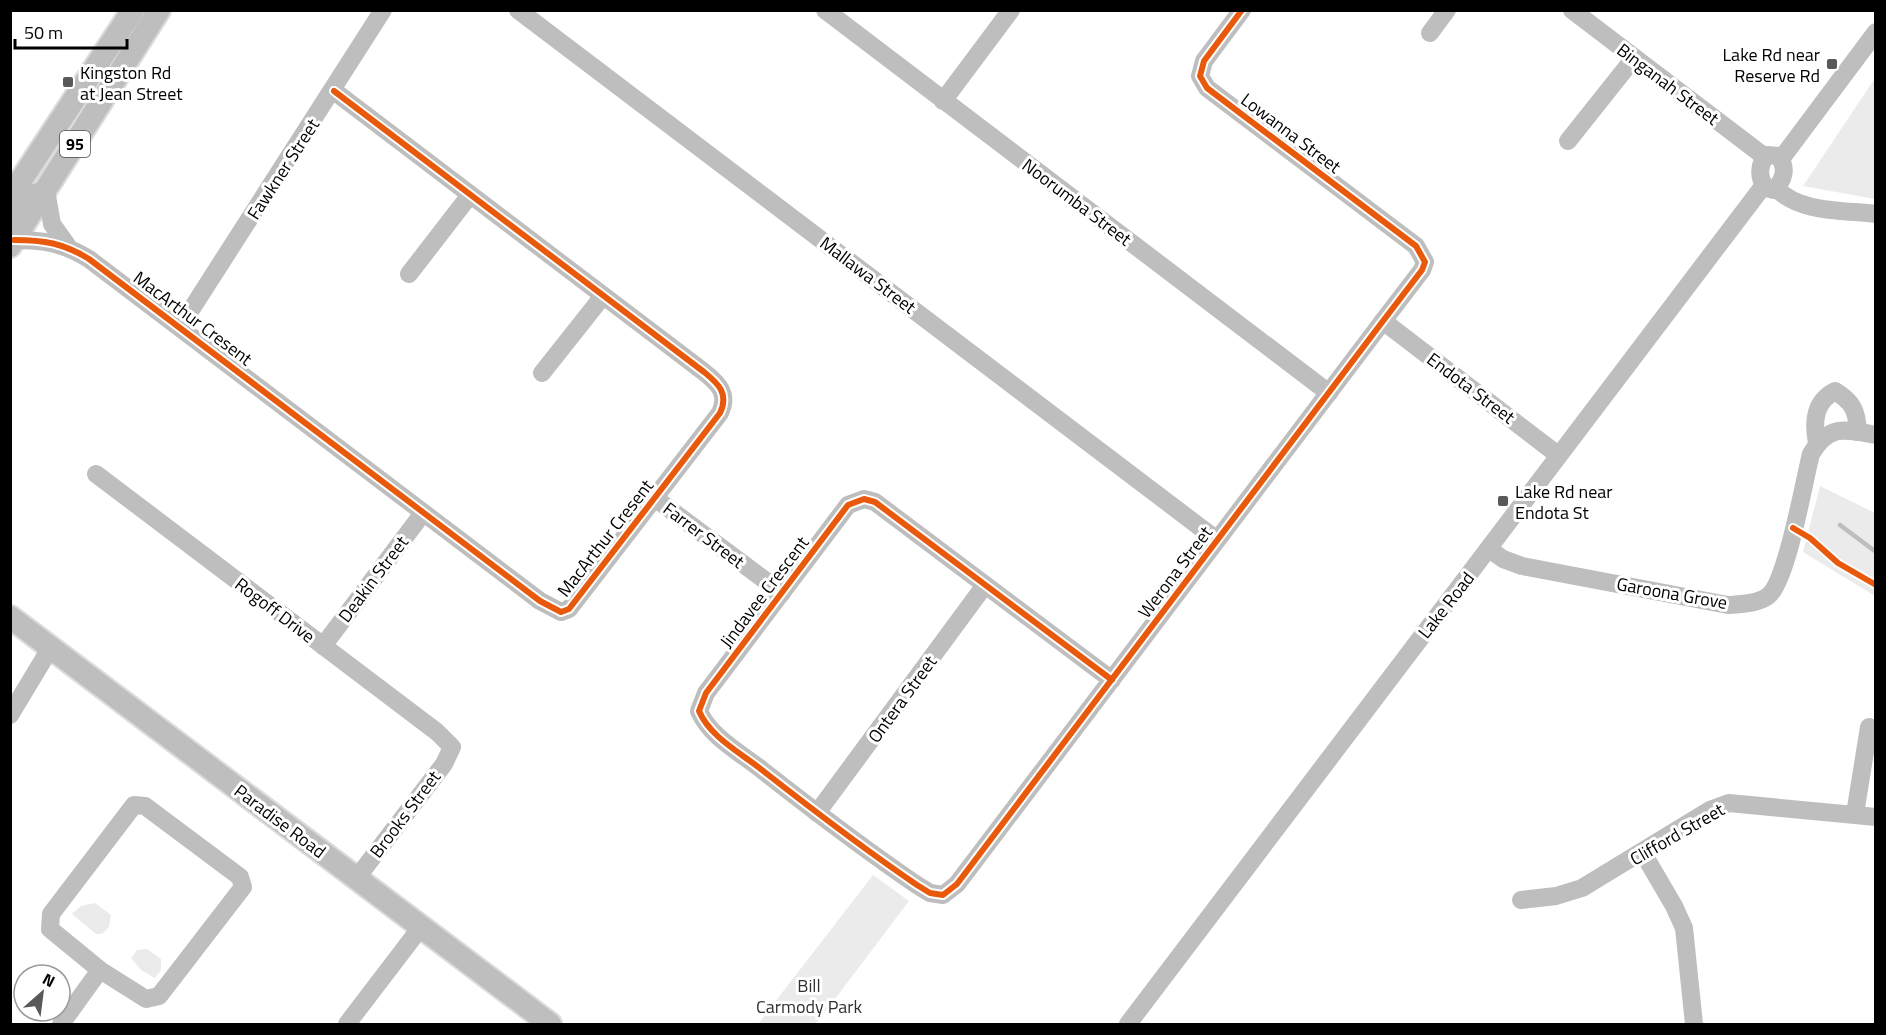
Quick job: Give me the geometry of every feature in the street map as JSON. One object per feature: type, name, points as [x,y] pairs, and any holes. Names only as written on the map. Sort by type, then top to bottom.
[{"type":"main road","name":"95","points":[[12,192],[133,10]]},
{"type":"main road","name":"95","points":[[12,243],[159,10]]},
{"type":"main road","name":"Paradise Road","points":[[10,616],[550,1024]]},
{"type":"street","name":"Fawkner Street","points":[[180,327],[334,91],[383,10]]},
{"type":"street","name":"Mallawa Street","points":[[518,10],[1217,540]]},
{"type":"street","name":"Noorumba Street","points":[[825,10],[1329,393]]},
{"type":"street","points":[[944,101],[1011,10]]},
{"type":"street","name":"Lowanna Street","points":[[1242,10],[1204,61],[1200,76],[1207,88],[1416,246],[1425,262]]},
{"type":"street","points":[[1430,33],[1447,10]]},
{"type":"street","name":"Binganah Street","points":[[1572,10],[1634,58],[1773,158]]},
{"type":"street","points":[[1875,33],[1761,170],[1770,187],[1790,200],[1802,204],[1875,214]]},
{"type":"street","points":[[1568,141],[1634,58]]},
{"type":"street","name":"MacArthur Cresent","points":[[46,190],[52,224],[67,245],[180,327],[540,601],[561,612],[569,609],[720,413],[725,397],[716,382],[704,372],[334,91]]},
{"type":"street","name":"Lake Road","points":[[1128,1024],[1489,549],[1558,454],[1770,187]]},
{"type":"street","points":[[10,216],[19,209],[30,194],[46,190]]},
{"type":"street","points":[[410,274],[470,195]]},
{"type":"street","name":"MacArthur Cresent","points":[[12,243],[35,240],[67,245]]},
{"type":"street","name":"Werona Street","points":[[943,895],[957,884],[1422,270],[1425,262]]},
{"type":"street","points":[[542,373],[603,296]]},
{"type":"street","name":"Endota Street","points":[[1383,321],[1558,454]]},
{"type":"street","name":"Garoona Grove","points":[[1817,443],[1814,428],[1817,409],[1826,396],[1835,392],[1853,405],[1867,433]]},
{"type":"street","name":"Garoona Grove","points":[[1489,549],[1503,559],[1522,566],[1728,605],[1750,604],[1770,595],[1783,574],[1811,454],[1817,443],[1832,431],[1845,429],[1867,433]]},
{"type":"street","name":"Rogoff Drive","points":[[96,474],[437,732],[452,747]]},
{"type":"street","name":"Farrer Street","points":[[656,499],[782,593]]},
{"type":"street","name":"Jindavee Crescent","points":[[943,895],[930,893],[917,885],[818,813],[705,725],[699,711],[706,693],[848,505],[864,499],[875,502],[1112,680]]},
{"type":"street","name":"Deakin Street","points":[[323,646],[423,513]]},
{"type":"street","name":"Ontera Street","points":[[818,813],[985,585]]},
{"type":"street","points":[[10,715],[51,647]]},
{"type":"street","points":[[1855,814],[1869,727]]},
{"type":"street","name":"Brooks Street","points":[[356,879],[444,764],[452,747]]},
{"type":"street","name":"Clifford Street","points":[[1521,900],[1556,896],[1582,888],[1643,853],[1710,810],[1729,803],[1875,817]]},
{"type":"street","points":[[134,805],[145,806],[240,877],[243,887],[159,996],[146,999],[100,970],[50,929],[51,914],[134,805]]},
{"type":"street","points":[[1643,853],[1684,928],[1694,1024]]},
{"type":"street","points":[[347,1024],[421,927]]},
{"type":"street","points":[[61,1024],[100,970]]},
{"type":"green space","points":[[1875,78],[1875,199],[1803,186]]},
{"type":"green space","points":[[1820,486],[1875,513],[1875,596],[1803,552]]},
{"type":"green space","name":"Bill Carmody Park","points":[[873,875],[909,901],[816,1024],[758,1024]]},
{"type":"green space","points":[[95,903],[111,915],[109,927],[102,934],[96,934],[72,914],[81,906]]},
{"type":"green space","points":[[147,949],[161,959],[161,970],[155,978],[141,970],[131,958],[137,950]]},
{"type":"waterway","points":[[1840,525],[1876,552]]},
{"type":"cycle path","points":[[1112,680],[875,502],[864,499],[848,505],[706,693],[699,711],[718,737],[917,885],[930,893],[943,895],[957,884],[1383,321],[1422,270],[1425,262],[1416,246],[1207,88],[1200,76],[1204,61],[1242,10]]},
{"type":"cycle path","points":[[14,240],[53,244],[71,249],[89,259],[540,601],[561,612],[569,609],[720,413],[723,406],[721,390],[704,372],[334,91]]},
{"type":"cycle path","points":[[1793,528],[1810,538],[1838,563],[1876,585]]},
{"type":"place","name":"Lake Rd near Reserve Rd","points":[[1832,64]]},
{"type":"place","name":"Kingston Rd at Jean Street","points":[[68,82]]},
{"type":"place","name":"Lake Rd near Endota St","points":[[1503,501]]}]
